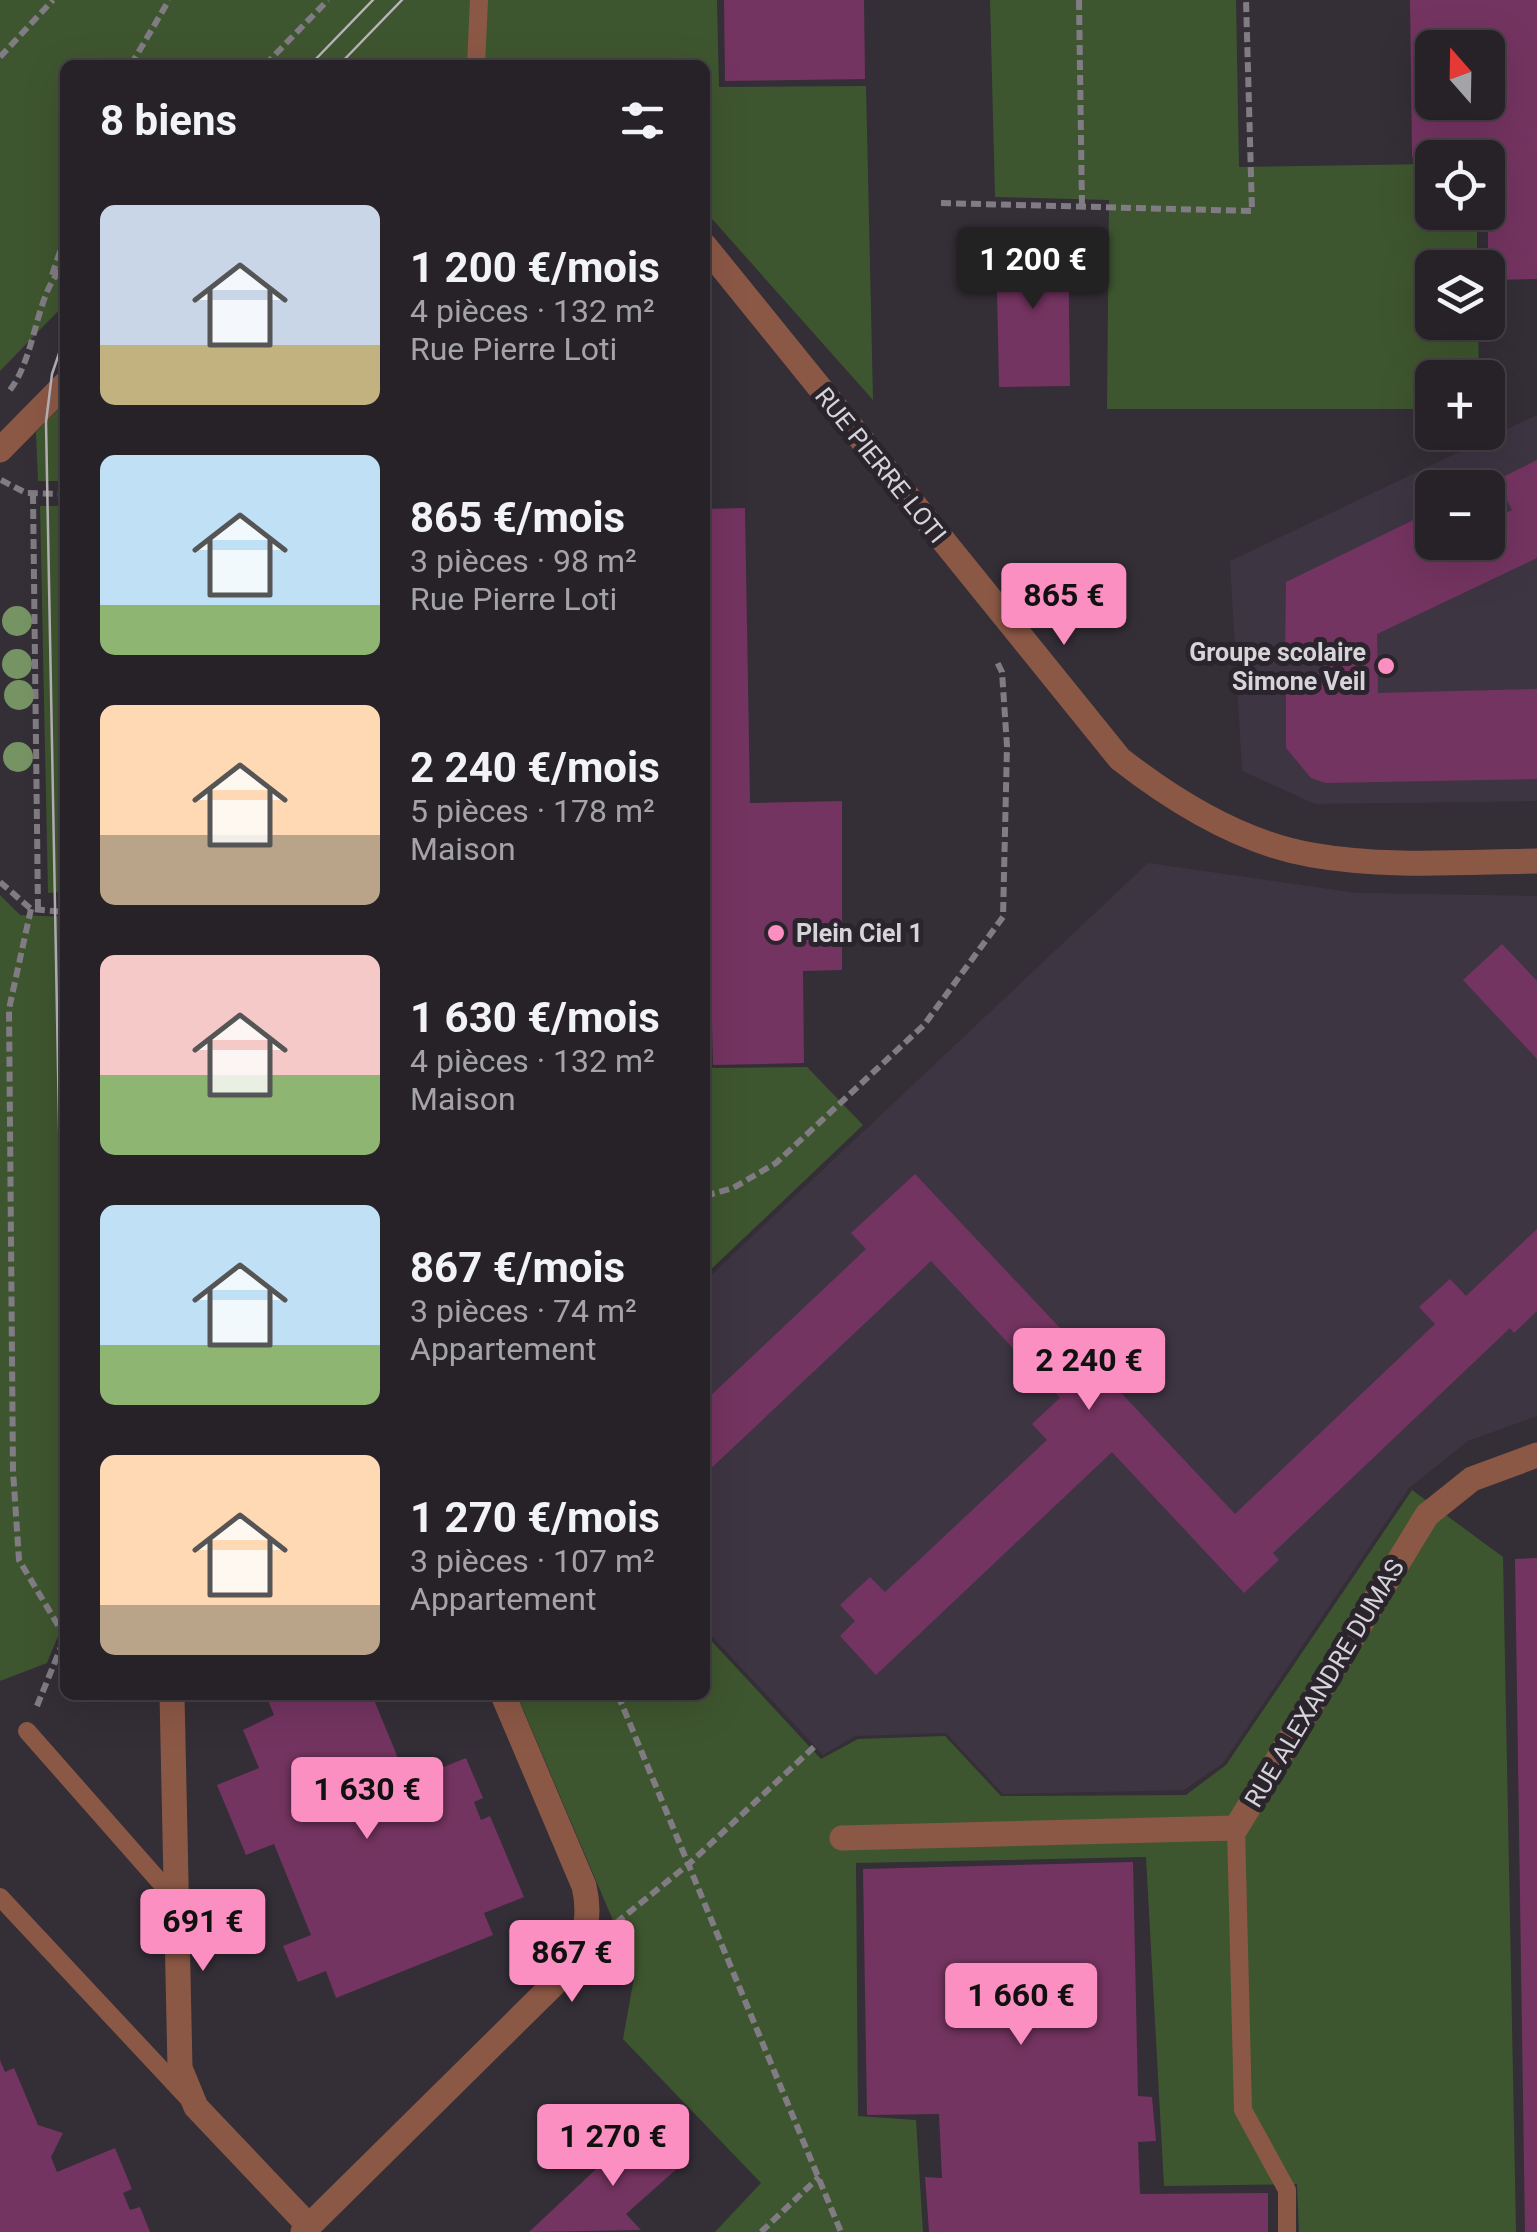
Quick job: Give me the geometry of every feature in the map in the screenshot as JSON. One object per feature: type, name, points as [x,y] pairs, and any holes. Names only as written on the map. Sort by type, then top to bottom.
[{"type":"street","name":"RUE PIERRE LOTI","points":[[710,252],[1120,759],[1168,796],[1242,833],[1310,855],[1395,862],[1537,861]]},
{"type":"street","points":[[0,450],[60,389]]},
{"type":"street","name":"RUE ALEXANDRE DUMAS","points":[[842,1838],[1236,1828],[1427,1515],[1472,1480],[1537,1455]]},
{"type":"street","points":[[172,1700],[180,2068],[196,2107],[306,2229],[556,1982],[580,1951],[589,1907],[584,1886],[505,1700]]},
{"type":"lane","points":[[476,60],[478,0]]},
{"type":"lane","points":[[27,1731],[175,1899]]},
{"type":"lane","points":[[1236,1828],[1243,2110],[1286,2190],[1287,2232]]},
{"type":"lane","points":[[0,1897],[196,2107]]},
{"type":"path","points":[[0,57],[53,0]]},
{"type":"path","points":[[134,60],[169,0]]},
{"type":"path","points":[[271,60],[328,0]]},
{"type":"path","points":[[1079,0],[1082,207]]},
{"type":"path","points":[[941,203],[1252,212],[1246,0]]},
{"type":"path","points":[[0,40],[12,46]]},
{"type":"path","points":[[0,403],[25,370],[60,253]]},
{"type":"path","points":[[52,276],[60,270]]},
{"type":"path","points":[[0,479],[32,494],[60,494]]},
{"type":"path","points":[[32,494],[35,909],[9,1009],[12,1470],[19,1560],[60,1629]]},
{"type":"path","points":[[710,1195],[733,1188],[776,1162],[924,1025],[1004,918],[1007,746],[1002,672],[994,657]]},
{"type":"path","points":[[0,882],[35,909],[60,912]]},
{"type":"path","points":[[27,1731],[60,1649]]},
{"type":"path","points":[[620,1700],[842,2232]]},
{"type":"path","points":[[586,1930],[616,1923],[690,1864],[814,1746]]},
{"type":"path","points":[[761,2232],[819,2176]]},
{"type":"shaded area","name":"Groupe scolaire Simone Veil","points":[[1537,415],[1537,801],[1315,804],[1242,771],[1230,561],[1415,473],[1415,560],[1505,560],[1505,470],[1421,470],[1463,450],[1505,450],[1505,430]]},
{"type":"shaded area","points":[[1148,863],[1357,893],[1537,896],[1537,1416],[1468,1441],[1409,1488],[1223,1763],[1184,1790],[1003,1794],[946,1733],[855,1736],[823,1755],[710,1634],[710,1276]]},
{"type":"green space","points":[[0,0],[717,0],[719,87],[866,86],[873,400],[710,217],[710,60],[60,60],[60,309],[0,371]]},
{"type":"green space","points":[[990,0],[1236,0],[1239,167],[1415,164],[1415,230],[1477,230],[1477,250],[1415,250],[1415,340],[1478,340],[1479,360],[1415,360],[1415,409],[1107,409],[1109,200],[995,197]]},
{"type":"green space","points":[[60,407],[60,481],[38,481],[36,432]]},
{"type":"green space","points":[[40,506],[60,506],[60,892],[48,893]]},
{"type":"green space","points":[[0,895],[20,915],[60,917],[60,1631],[47,1663],[0,1681]]},
{"type":"green space","points":[[807,1067],[863,1125],[710,1270],[710,1068]]},
{"type":"green space","points":[[1412,1490],[1503,1557],[1516,2232],[1299,2232],[1297,2184],[1164,2186],[1146,1857],[856,1863],[858,2116],[916,2120],[923,2232],[715,2232],[761,2183],[623,2039],[635,1972],[519,1700],[710,1700],[710,1639],[821,1759],[858,1739],[945,1736],[1001,1796],[1186,1795],[1226,1765]]},
{"type":"building","points":[[724,0],[864,0],[865,79],[725,81]]},
{"type":"building","points":[[1410,0],[1537,0],[1537,279],[1505,280],[1505,250],[1488,250],[1488,230],[1505,230],[1505,140],[1415,140],[1415,157]]},
{"type":"building","points":[[1068,238],[1070,386],[999,387],[996,239]]},
{"type":"building","points":[[1537,460],[1537,558],[1377,634],[1378,693],[1537,689],[1537,779],[1326,783],[1311,778],[1286,748],[1286,673],[1322,673],[1322,659],[1285,662],[1286,582],[1415,519],[1415,560],[1505,560],[1505,514],[1512,510],[1505,496],[1505,476]]},
{"type":"building","name":"Plein Ciel 1","points":[[745,508],[750,803],[842,801],[842,970],[803,971],[804,1063],[713,1065],[710,509]]},
{"type":"building","points":[[1502,944],[1537,981],[1537,1059],[1463,980]]},
{"type":"building","points":[[915,1174],[1235,1514],[1435,1324],[1419,1307],[1450,1279],[1466,1296],[1537,1229],[1537,1311],[1514,1333],[1510,1328],[1273,1553],[1279,1560],[1244,1593],[1112,1452],[876,1675],[840,1636],[855,1621],[840,1605],[870,1577],[885,1592],[1047,1440],[1032,1424],[1060,1398],[931,1261],[710,1469],[710,1396],[866,1249],[851,1233]]},
{"type":"building","points":[[1537,1558],[1537,2232],[1525,2232],[1515,1559]]},
{"type":"building","points":[[268,1700],[374,1700],[412,1792],[430,1785],[426,1774],[466,1758],[483,1798],[474,1802],[481,1820],[490,1816],[524,1897],[484,1913],[493,1935],[336,1998],[326,1971],[298,1982],[283,1946],[311,1935],[274,1844],[246,1855],[217,1785],[259,1768],[243,1730],[274,1715]]},
{"type":"building","points":[[1133,1862],[1138,2096],[1152,2097],[1156,2141],[1138,2142],[1140,2194],[1268,2193],[1268,2232],[929,2232],[925,2177],[942,2178],[939,2114],[867,2115],[863,1869]]},
{"type":"building","points":[[0,2060],[5,2072],[14,2068],[38,2125],[63,2133],[51,2157],[57,2172],[115,2148],[132,2189],[123,2193],[130,2210],[140,2207],[150,2232],[0,2232]]},
{"type":"building","points":[[642,2126],[680,2166],[626,2214],[641,2230],[529,2232]]},
{"type":"tram line","points":[[315,60],[373,0]]},
{"type":"tram line","points":[[344,60],[402,0]]},
{"type":"tram line","points":[[60,351],[52,374],[46,422],[60,1174]]},
{"type":"place","name":"Groupe scolaire Simone Veil","points":[[1386,666]]},
{"type":"place","name":"Plein Ciel 1","points":[[776,933]]}]
